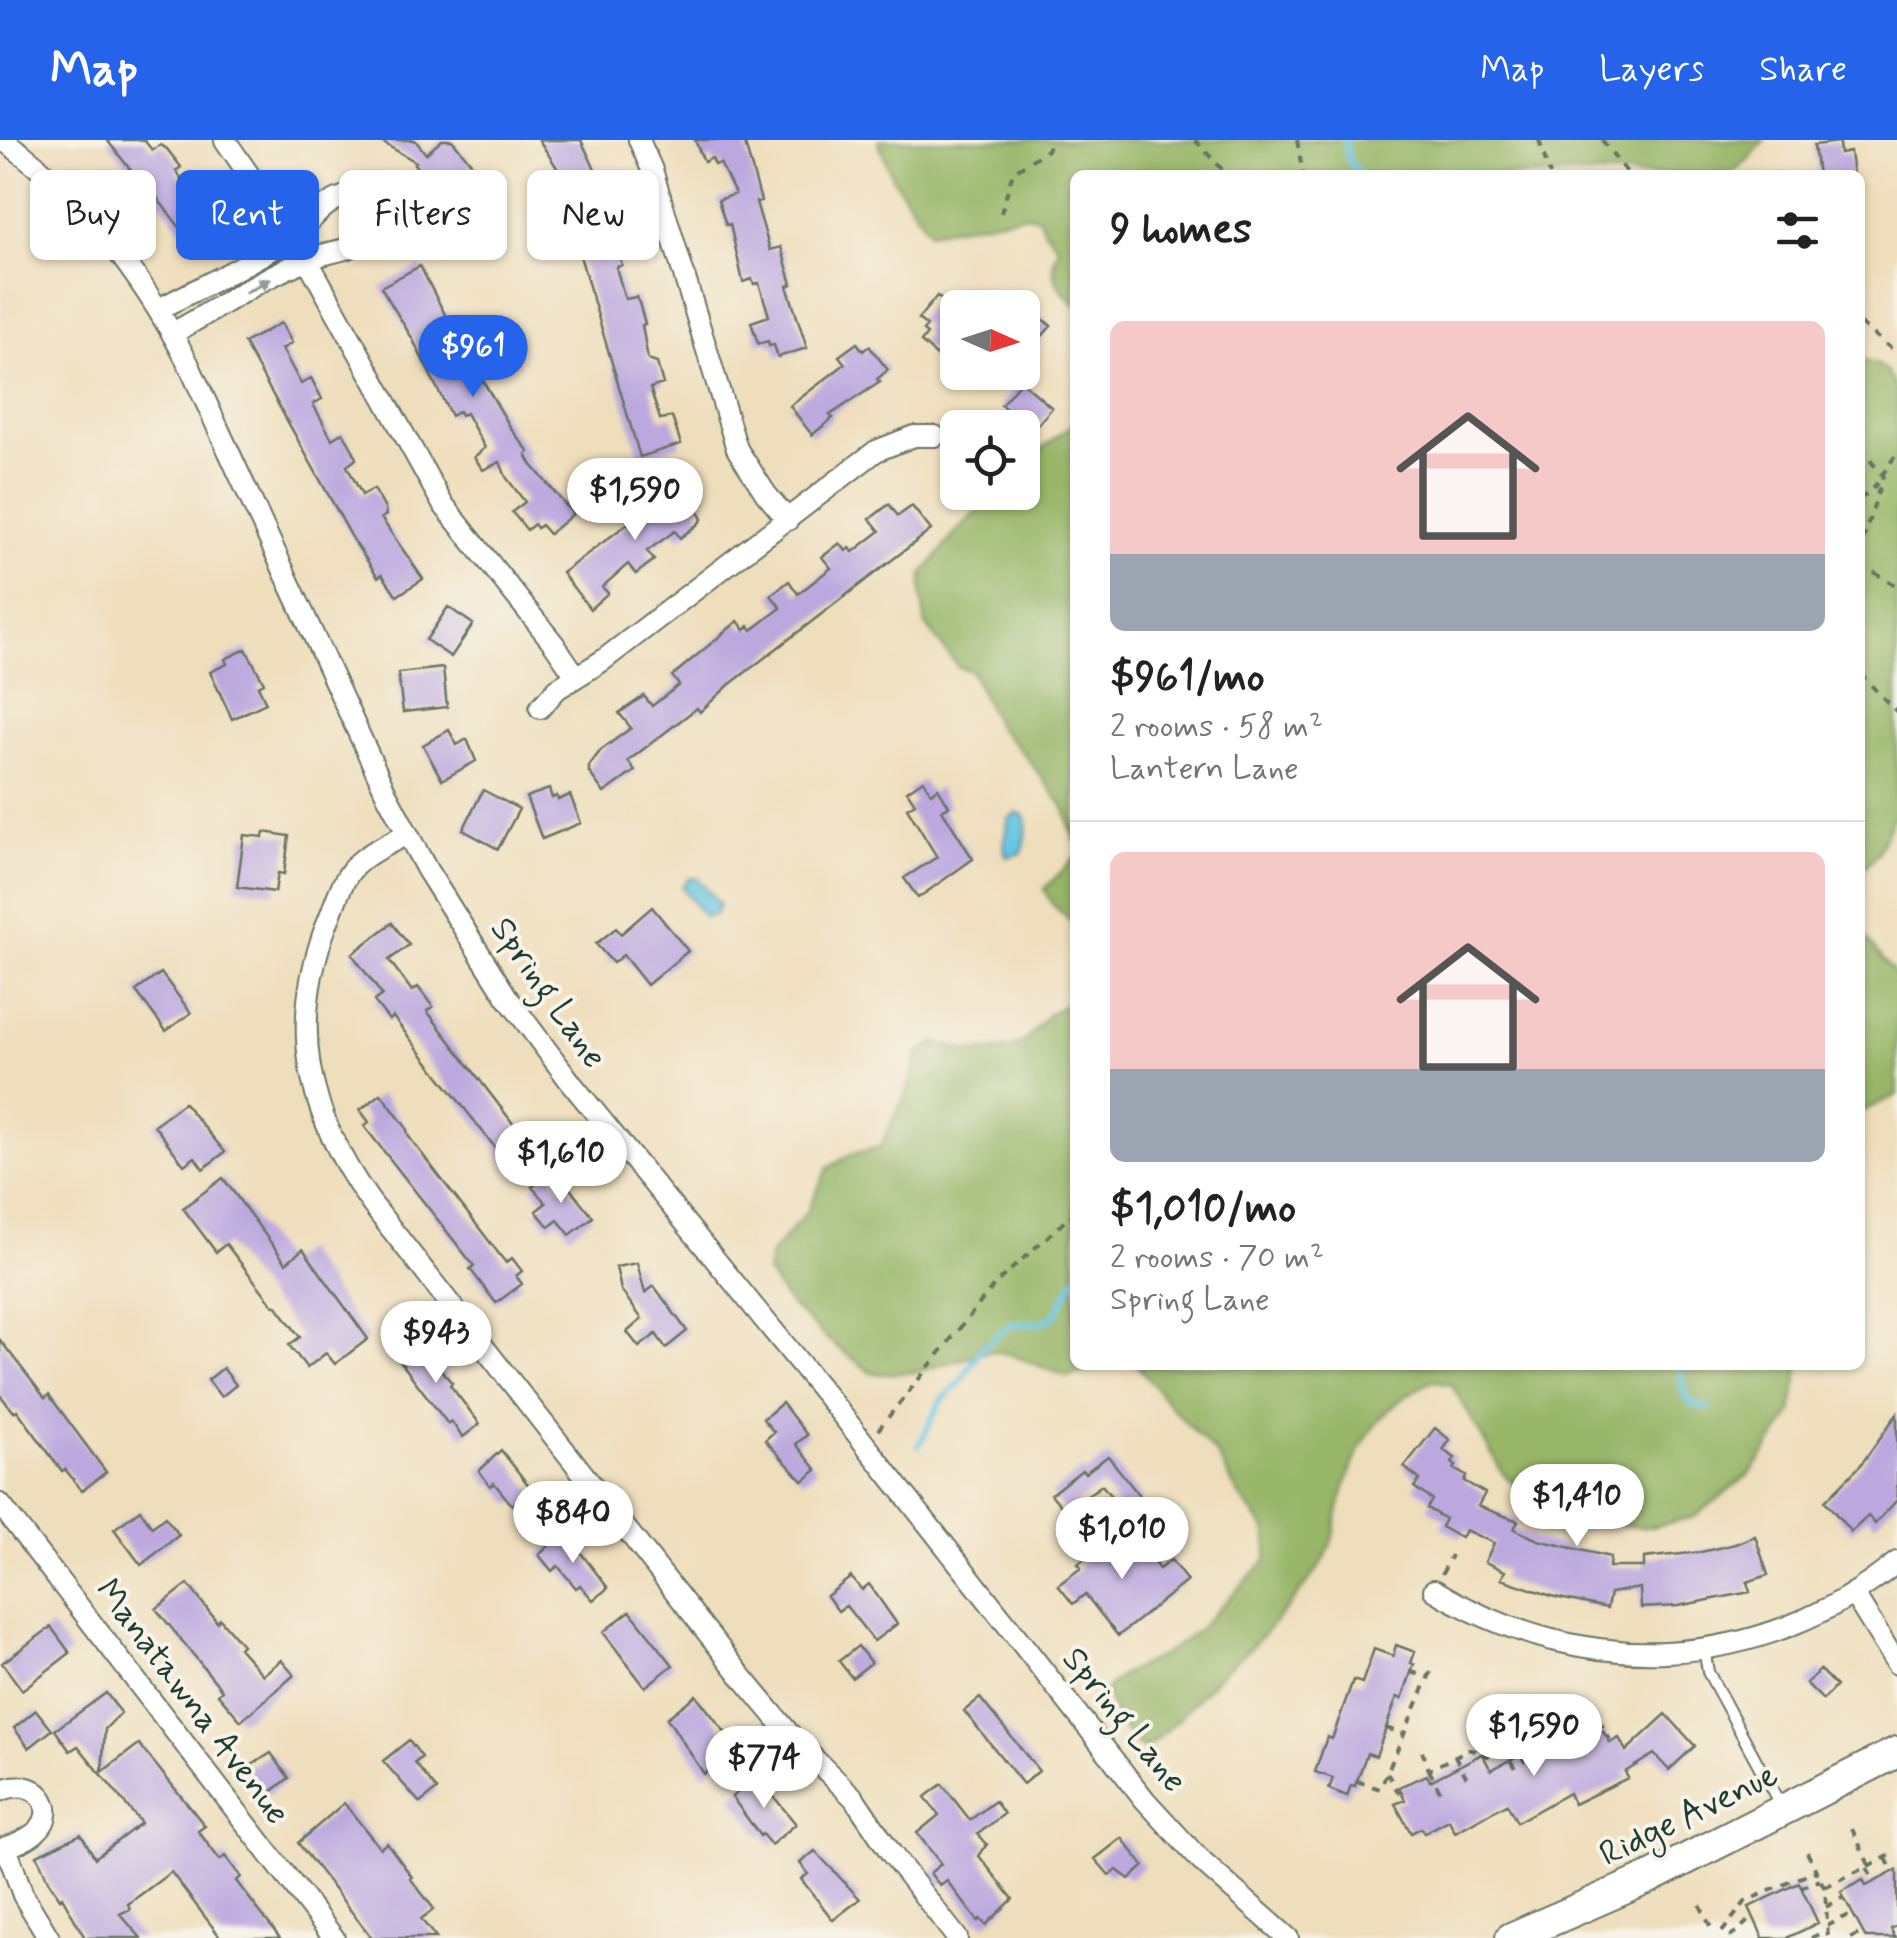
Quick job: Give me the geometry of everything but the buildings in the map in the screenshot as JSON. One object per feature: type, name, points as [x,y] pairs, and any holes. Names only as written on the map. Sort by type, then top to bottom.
[{"type":"main road","name":"Ridge Avenue","points":[[1511,1938],[1649,1878],[1897,1752]]},
{"type":"street","name":"Spring Lane","points":[[3,140],[85,212],[159,309],[407,834],[534,1037],[866,1446],[1158,1815],[1200,1860],[1288,1938]]},
{"type":"street","points":[[225,140],[246,170]]},
{"type":"street","points":[[638,140],[652,170],[737,449],[788,520]]},
{"type":"street","points":[[319,211],[349,195],[363,193],[379,206],[382,222],[373,235],[347,250],[319,257]]},
{"type":"street","points":[[159,309],[250,260]]},
{"type":"street","points":[[173,334],[306,260],[442,503],[576,676]]},
{"type":"street","points":[[540,708],[576,676],[602,661],[876,451],[914,436],[935,436]]},
{"type":"street","points":[[407,834],[363,858],[345,878],[313,972],[308,1002],[309,1058],[319,1110],[338,1154],[382,1216],[744,1678],[792,1737],[854,1798],[956,1938]]},
{"type":"street","name":"Manatawna Avenue","points":[[0,1504],[334,1938]]},
{"type":"street","points":[[1434,1590],[1502,1626],[1564,1645],[1646,1652],[1704,1648],[1783,1628],[1853,1593],[1897,1562]]},
{"type":"street","points":[[1853,1593],[1897,1664]]},
{"type":"street","points":[[0,1791],[16,1784],[32,1788],[45,1810],[36,1833],[3,1849],[23,1895],[49,1938]]},
{"type":"lane","points":[[1704,1648],[1708,1672],[1784,1812]]},
{"type":"path","points":[[1001,212],[1013,172],[1047,150],[1051,140]]},
{"type":"path","points":[[1196,140],[1223,170]]},
{"type":"path","points":[[1296,140],[1302,170]]},
{"type":"path","points":[[1539,140],[1548,170]]},
{"type":"path","points":[[1602,140],[1625,170]]},
{"type":"path","points":[[1865,328],[1897,352]]},
{"type":"path","points":[[1865,494],[1883,476],[1897,453]]},
{"type":"path","points":[[1865,454],[1883,476]]},
{"type":"path","points":[[1865,534],[1883,476]]},
{"type":"path","points":[[1865,567],[1897,586]]},
{"type":"path","points":[[1865,679],[1897,712]]},
{"type":"path","points":[[866,1446],[996,1283],[1070,1216]]},
{"type":"path","points":[[1357,1781],[1380,1790],[1430,1674],[1411,1672]]},
{"type":"path","points":[[1525,1697],[1517,1740],[1528,1768]]},
{"type":"path","points":[[1430,1770],[1469,1748],[1488,1756],[1517,1740],[1541,1741],[1586,1716],[1602,1724],[1610,1740]]},
{"type":"path","points":[[1386,1728],[1404,1734]]},
{"type":"path","points":[[1560,1730],[1576,1758]]},
{"type":"path","points":[[1503,1747],[1518,1774]]},
{"type":"path","points":[[1422,1751],[1442,1795]]},
{"type":"path","points":[[1455,1756],[1468,1780]]},
{"type":"path","points":[[1387,1773],[1403,1800]]},
{"type":"path","points":[[1852,1829],[1874,1882]]},
{"type":"path","points":[[1807,1852],[1825,1887],[1828,1938]]},
{"type":"path","points":[[1825,1887],[1897,1852]]},
{"type":"path","points":[[1886,1857],[1893,1872]]},
{"type":"path","points":[[1722,1932],[1746,1901],[1816,1870]]},
{"type":"path","points":[[1802,1888],[1821,1880]]},
{"type":"path","points":[[1816,1919],[1844,1897]]},
{"type":"path","points":[[1700,1904],[1713,1932]]},
{"type":"path","points":[[1812,1938],[1852,1913]]},
{"type":"path","points":[[1707,1938],[1713,1932],[1730,1937],[1753,1917]]},
{"type":"path","points":[[1851,1938],[1862,1932]]},
{"type":"green space","points":[[878,140],[1764,140],[1735,170],[1070,170],[1070,299],[1054,272],[1059,248],[1038,217],[1024,215],[929,232],[892,177]]},
{"type":"green space","points":[[1865,362],[1886,371],[1897,396],[1897,809],[1877,854],[1865,866]]},
{"type":"green space","points":[[1070,426],[1070,826],[1064,807],[1024,754],[998,728],[971,671],[958,667],[926,625],[921,594],[923,574],[979,510],[1040,510],[1040,450]]},
{"type":"green space","points":[[1070,863],[1070,920],[1052,904],[1044,889]]},
{"type":"green space","points":[[1865,937],[1897,977],[1897,1095],[1865,1110]]},
{"type":"green space","points":[[1070,1002],[1070,1370],[1090,1370],[1068,1377],[1009,1354],[990,1351],[917,1372],[871,1372],[788,1303],[767,1272],[771,1254],[807,1211],[828,1168],[852,1154],[880,1147],[908,1090],[919,1053],[935,1042],[970,1052],[1010,1049],[1026,1040],[1049,1014]]},
{"type":"green space","points":[[1141,1370],[1799,1370],[1791,1415],[1751,1473],[1694,1517],[1652,1527],[1590,1523],[1531,1498],[1504,1475],[1452,1385],[1435,1380],[1415,1391],[1383,1416],[1360,1448],[1330,1546],[1320,1566],[1259,1639],[1145,1749],[1120,1723],[1106,1689],[1122,1675],[1166,1653],[1197,1631],[1267,1559],[1267,1531],[1239,1495],[1217,1455]]},
{"type":"water","points":[[1016,813],[1025,819],[1025,844],[1022,853],[1007,857],[1004,848],[1008,819]]},
{"type":"water","points":[[689,878],[698,879],[719,904],[715,915],[704,917],[682,887]]},
{"type":"waterway","points":[[1345,140],[1348,159],[1356,170]]},
{"type":"waterway","points":[[919,1445],[941,1401],[958,1385],[983,1347],[1012,1324],[1039,1323],[1054,1317],[1070,1287]]},
{"type":"waterway","points":[[1679,1370],[1687,1399],[1708,1408]]}]
